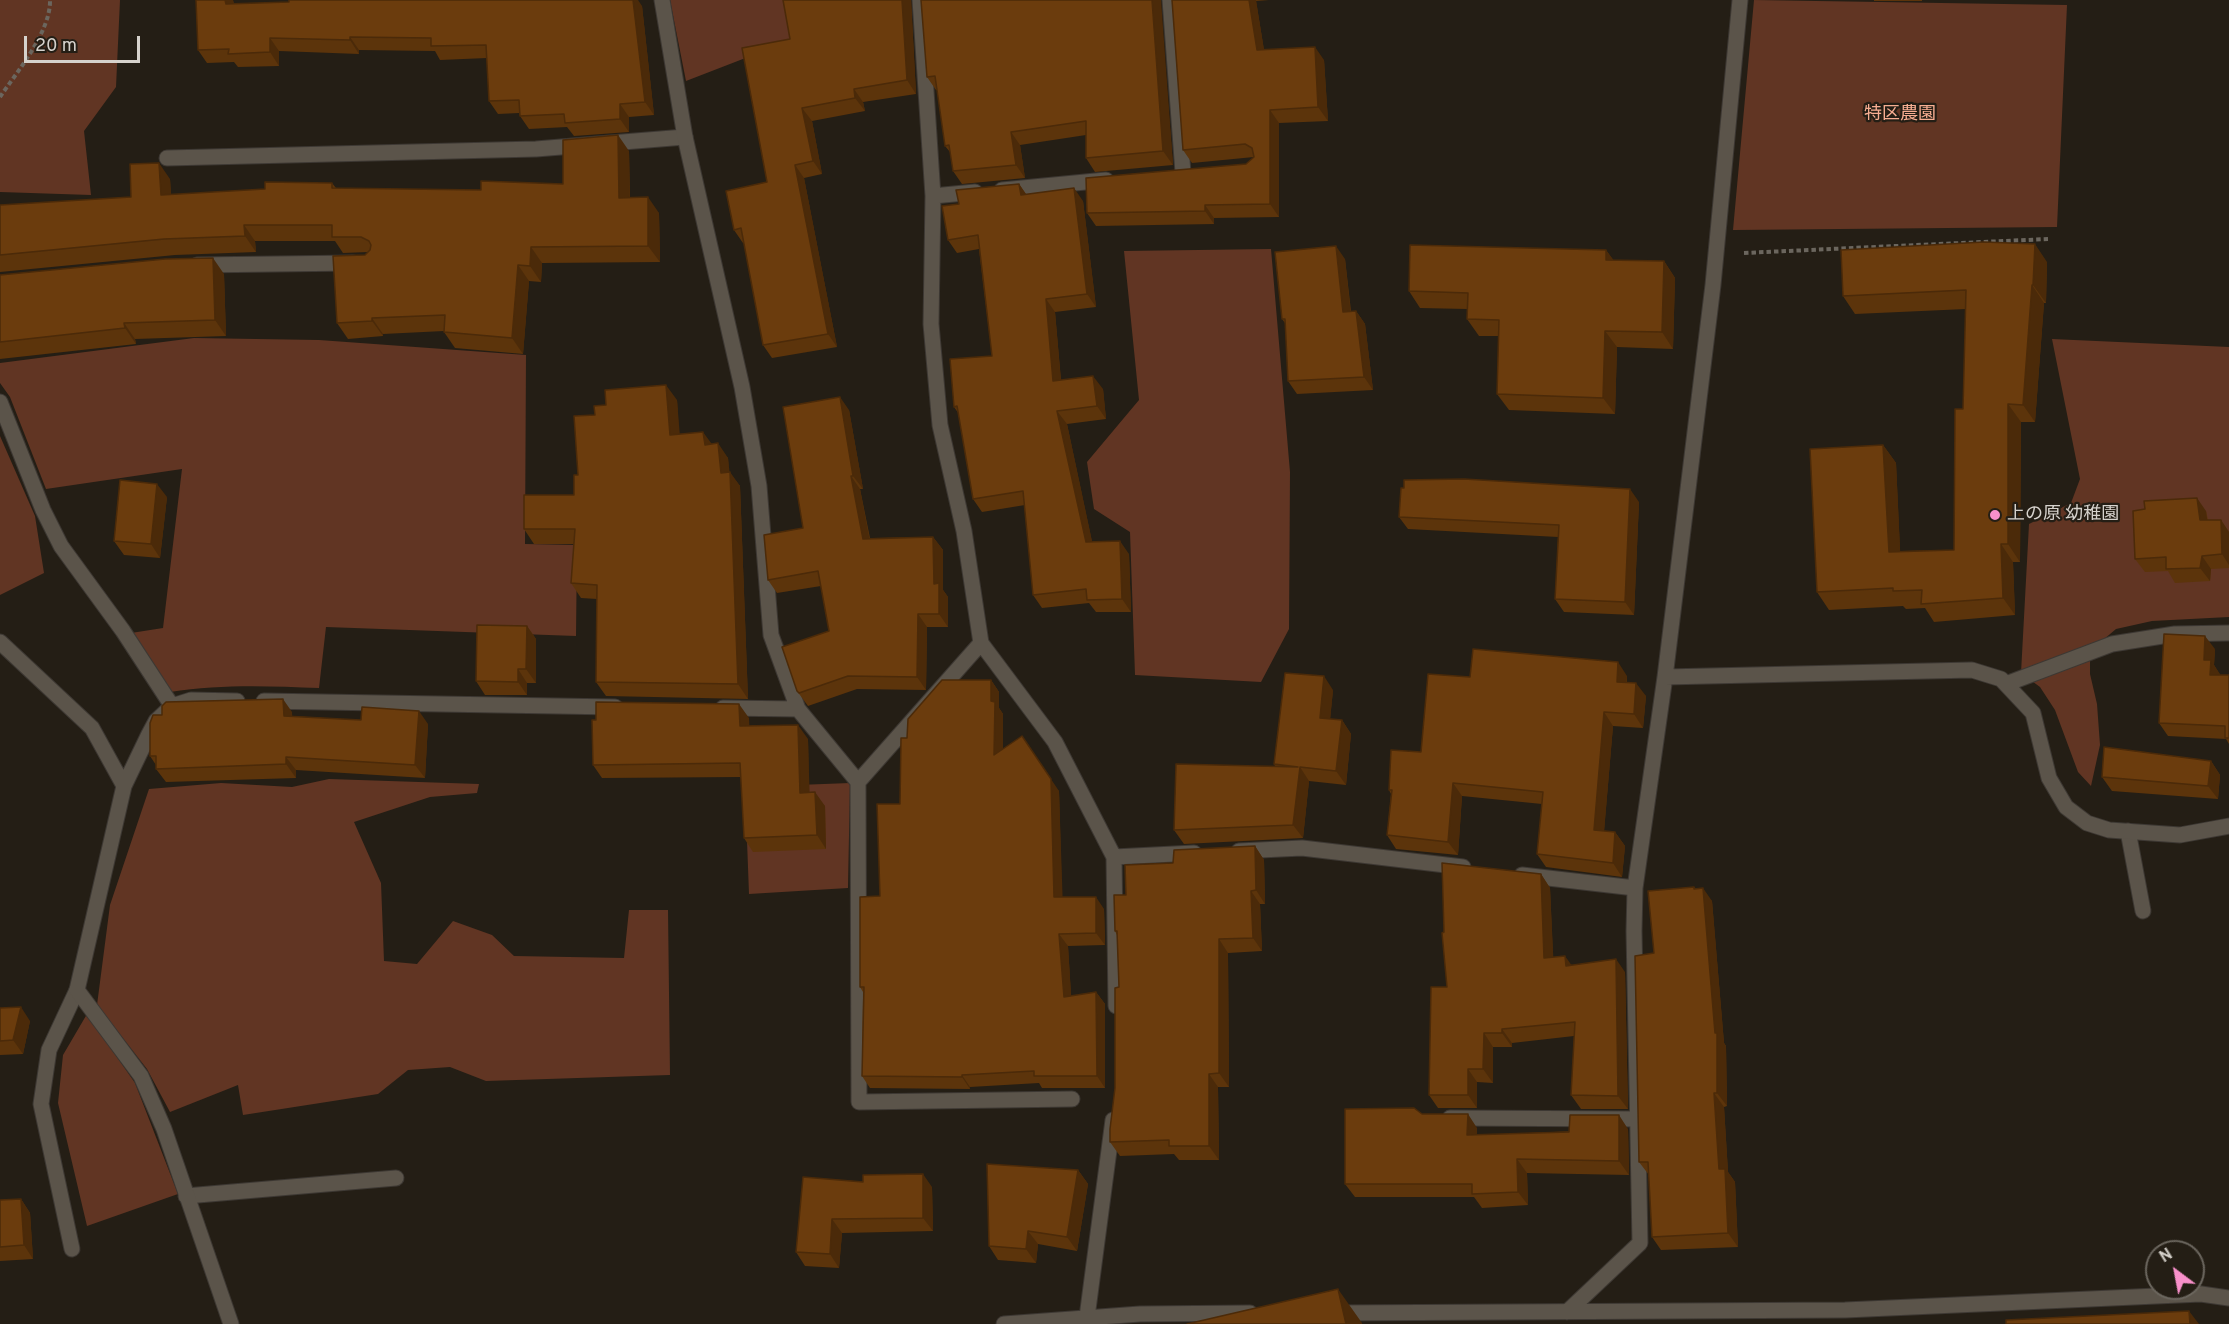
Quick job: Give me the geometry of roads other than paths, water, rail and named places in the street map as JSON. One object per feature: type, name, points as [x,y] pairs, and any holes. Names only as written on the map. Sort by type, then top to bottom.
[{"type":"street","points":[[663,0],[685,137],[742,387],[757,475],[771,635],[798,709],[858,782],[859,1102],[1072,1099]]},
{"type":"street","points":[[920,0],[933,196],[931,324],[940,425],[964,531],[981,643],[1054,742],[1114,857],[1116,1024]]},
{"type":"street","points":[[1170,0],[1183,173]]},
{"type":"street","points":[[1567,1312],[1640,1243],[1635,888],[1665,677],[1716,254],[1740,0]]},
{"type":"street","points":[[166,158],[536,149],[685,137]]},
{"type":"street","points":[[933,196],[1124,178]]},
{"type":"street","points":[[188,265],[372,262]]},
{"type":"street","points":[[0,402],[43,510],[61,546],[123,631],[172,706]]},
{"type":"street","points":[[2006,684],[2112,644],[2175,634],[2229,633]]},
{"type":"street","points":[[0,642],[92,728],[123,786]]},
{"type":"street","points":[[858,782],[981,643]]},
{"type":"street","points":[[1665,677],[1972,670],[2001,679],[2033,712],[2049,778],[2066,807],[2087,823],[2109,830],[2180,835],[2229,826]]},
{"type":"street","points":[[72,1249],[41,1104],[49,1050],[77,990],[123,786],[156,721],[172,706],[190,700],[631,707]]},
{"type":"street","points":[[703,708],[798,709]]},
{"type":"street","points":[[2128,831],[2143,911]]},
{"type":"street","points":[[1114,857],[1302,848],[1481,870]]},
{"type":"street","points":[[1504,872],[1635,888]]},
{"type":"street","points":[[77,990],[141,1076],[164,1129],[231,1324]]},
{"type":"street","points":[[1087,1317],[1115,1101]]},
{"type":"street","points":[[1432,1118],[1638,1119]]},
{"type":"street","points":[[186,1196],[396,1178]]},
{"type":"street","points":[[1316,1313],[1399,1318],[1567,1312],[1845,1310],[2201,1294],[2229,1298]]},
{"type":"street","points":[[1004,1324],[1087,1317],[1269,1313]]},
{"type":"place","name":"上の原 幼稚園","points":[[1995,515]]},
{"type":"park label","name":"特区農園","points":[[1900,115]]}]
